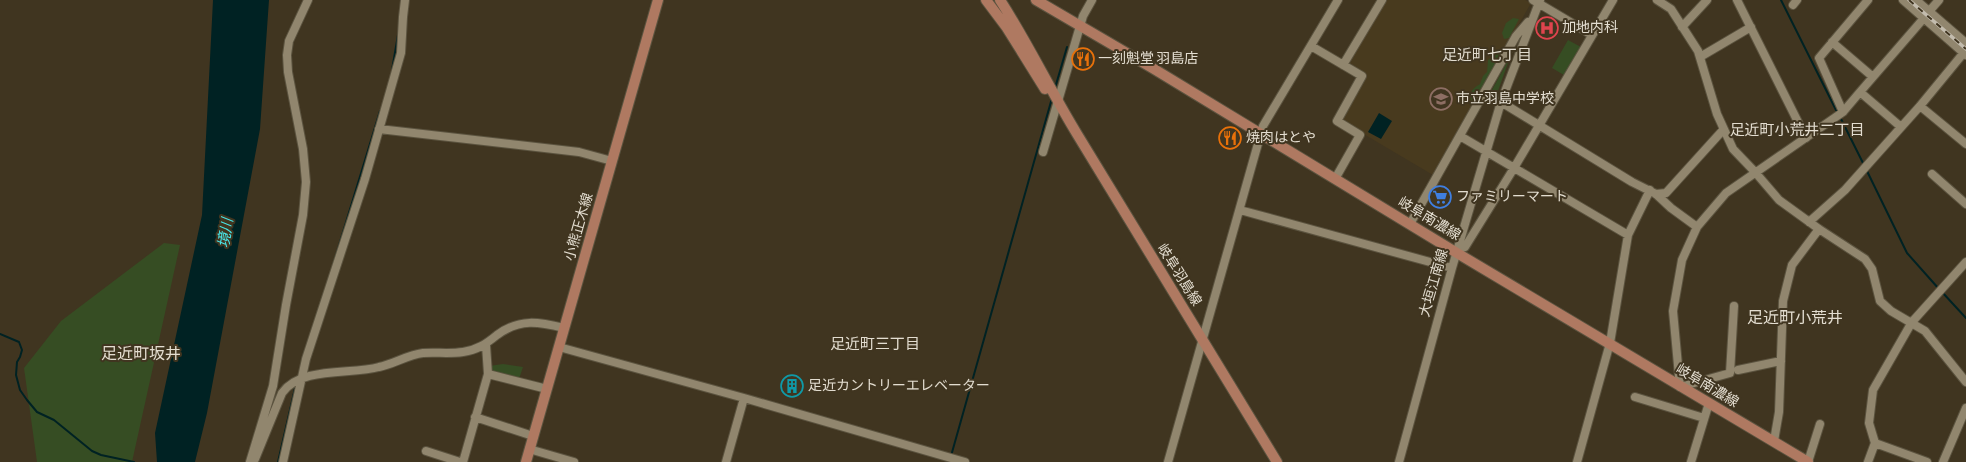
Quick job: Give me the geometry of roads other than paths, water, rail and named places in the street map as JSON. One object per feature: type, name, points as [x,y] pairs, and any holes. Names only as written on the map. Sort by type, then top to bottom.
[{"type":"main road","name":"小熊正木線","points":[[526,462],[658,0]]},
{"type":"main road","name":"岐阜羽島線","points":[[986,0],[1007,28],[1046,91],[1058,102]]},
{"type":"main road","name":"岐阜羽島線","points":[[1000,0],[1016,24],[1058,102],[1277,462]]},
{"type":"main road","name":"岐阜南濃線","points":[[1036,0],[1808,462]]},
{"type":"street","points":[[250,462],[273,386],[303,215],[306,182],[303,149],[288,72],[287,55],[289,41],[308,0]]},
{"type":"street","points":[[283,462],[314,333],[365,179],[401,53],[405,0]]},
{"type":"street","points":[[1043,152],[1082,16],[1092,0]]},
{"type":"street","points":[[1168,462],[1263,126],[1338,0]]},
{"type":"street","points":[[1343,65],[1382,0]]},
{"type":"street","points":[[1457,251],[1465,247],[1540,126],[1613,0]]},
{"type":"street","points":[[1657,0],[1671,10],[1700,57],[1723,130],[1733,149],[1779,200],[1819,229],[1865,259],[1872,269],[1880,301],[1891,311],[1925,331],[1964,376]]},
{"type":"street","points":[[1682,27],[1707,0]]},
{"type":"street","points":[[1737,0],[1806,138]]},
{"type":"street","points":[[1842,112],[1819,58],[1868,0]]},
{"type":"street","points":[[1809,222],[1845,190],[1965,53],[1903,0]]},
{"type":"street","points":[[1916,0],[1966,43]]},
{"type":"street","points":[[1932,8],[1939,0]]},
{"type":"street","points":[[1537,1],[1592,35]]},
{"type":"street","name":"大垣江南線","points":[[1399,462],[1452,268],[1501,102],[1537,1]]},
{"type":"street","points":[[1410,224],[1516,36],[1532,17]]},
{"type":"street","points":[[1734,306],[1730,373],[1680,386],[1673,311],[1682,260],[1697,227],[1726,193],[1842,112],[1924,18]]},
{"type":"street","points":[[1700,57],[1751,27]]},
{"type":"street","points":[[1832,42],[1873,77]]},
{"type":"street","points":[[1311,46],[1362,76],[1337,121],[1360,135],[1335,179]]},
{"type":"street","points":[[1860,92],[1900,127]]},
{"type":"street","points":[[1501,102],[1632,182],[1653,192],[1671,208],[1697,227]]},
{"type":"street","points":[[1920,106],[1966,144]]},
{"type":"street","points":[[379,129],[579,152],[612,161]]},
{"type":"street","points":[[1653,192],[1666,193],[1723,130]]},
{"type":"street","points":[[1460,136],[1487,150],[1514,168],[1628,234]]},
{"type":"street","points":[[1932,174],[1964,200]]},
{"type":"street","points":[[1577,462],[1610,343],[1628,234],[1653,192]]},
{"type":"street","points":[[1240,210],[1452,268]]},
{"type":"street","points":[[1774,441],[1779,412],[1783,301],[1792,265],[1819,229]]},
{"type":"street","points":[[1868,462],[1875,443],[1868,423],[1873,390],[1912,322],[1966,262]]},
{"type":"street","points":[[250,462],[255,459],[282,393],[289,384],[302,378],[379,368],[404,358],[422,353],[462,352],[486,345],[506,330],[527,322],[540,322],[564,328]]},
{"type":"street","points":[[426,451],[462,462],[488,374],[486,345]]},
{"type":"street","points":[[559,347],[744,398],[965,462]]},
{"type":"street","points":[[1738,370],[1781,361]]},
{"type":"street","points":[[488,374],[547,389]]},
{"type":"street","points":[[1634,397],[1704,418]]},
{"type":"street","points":[[726,462],[744,398]]},
{"type":"street","points":[[1691,462],[1709,403]]},
{"type":"street","points":[[1943,462],[1966,408]]},
{"type":"street","points":[[475,417],[533,436]]},
{"type":"street","points":[[1808,462],[1820,424]]},
{"type":"street","points":[[1875,443],[1927,462]]},
{"type":"street","points":[[530,449],[574,462]]},
{"type":"water","name":"境川","points":[[213,0],[269,0],[260,129],[207,413],[195,462],[157,462],[155,433],[202,215]]},
{"type":"water","points":[[1379,113],[1392,121],[1381,139],[1368,132]]},
{"type":"waterway","points":[[1781,0],[1838,114]]},
{"type":"waterway","points":[[392,70],[398,35]]},
{"type":"waterway","points":[[1055,88],[1067,47]]},
{"type":"waterway","points":[[951,456],[1052,98]]},
{"type":"waterway","points":[[333,265],[380,111]]},
{"type":"waterway","points":[[1840,117],[1864,165]]},
{"type":"waterway","points":[[1866,169],[1907,253],[1939,289]]},
{"type":"waterway","points":[[1942,292],[1966,318]]},
{"type":"waterway","points":[[0,334],[19,342],[22,350],[17,362],[16,375],[20,390],[37,412],[54,420],[92,451],[101,455],[134,462]]},
{"type":"waterway","points":[[278,462],[296,384]]},
{"type":"railway","points":[[1909,0],[1966,49]]},
{"type":"place","name":"加地内科","points":[[1547,28]]},
{"type":"place","name":"一刻魁堂 羽島店","points":[[1083,59]]},
{"type":"place","name":"市立羽島中学校","points":[[1441,99]]},
{"type":"place","name":"焼肉はとや","points":[[1230,138]]},
{"type":"place","name":"ファミリーマート","points":[[1440,197]]},
{"type":"place","name":"足近カントリーエレベーター","points":[[792,386]]},
{"type":"district","name":"足近町七丁目","points":[[1487,55]]},
{"type":"district","name":"足近町小荒井二丁目","points":[[1797,130]]},
{"type":"district","name":"足近町小荒井","points":[[1795,318]]},
{"type":"district","name":"足近町三丁目","points":[[875,344]]},
{"type":"district","name":"足近町坂井","points":[[141,354]]}]
